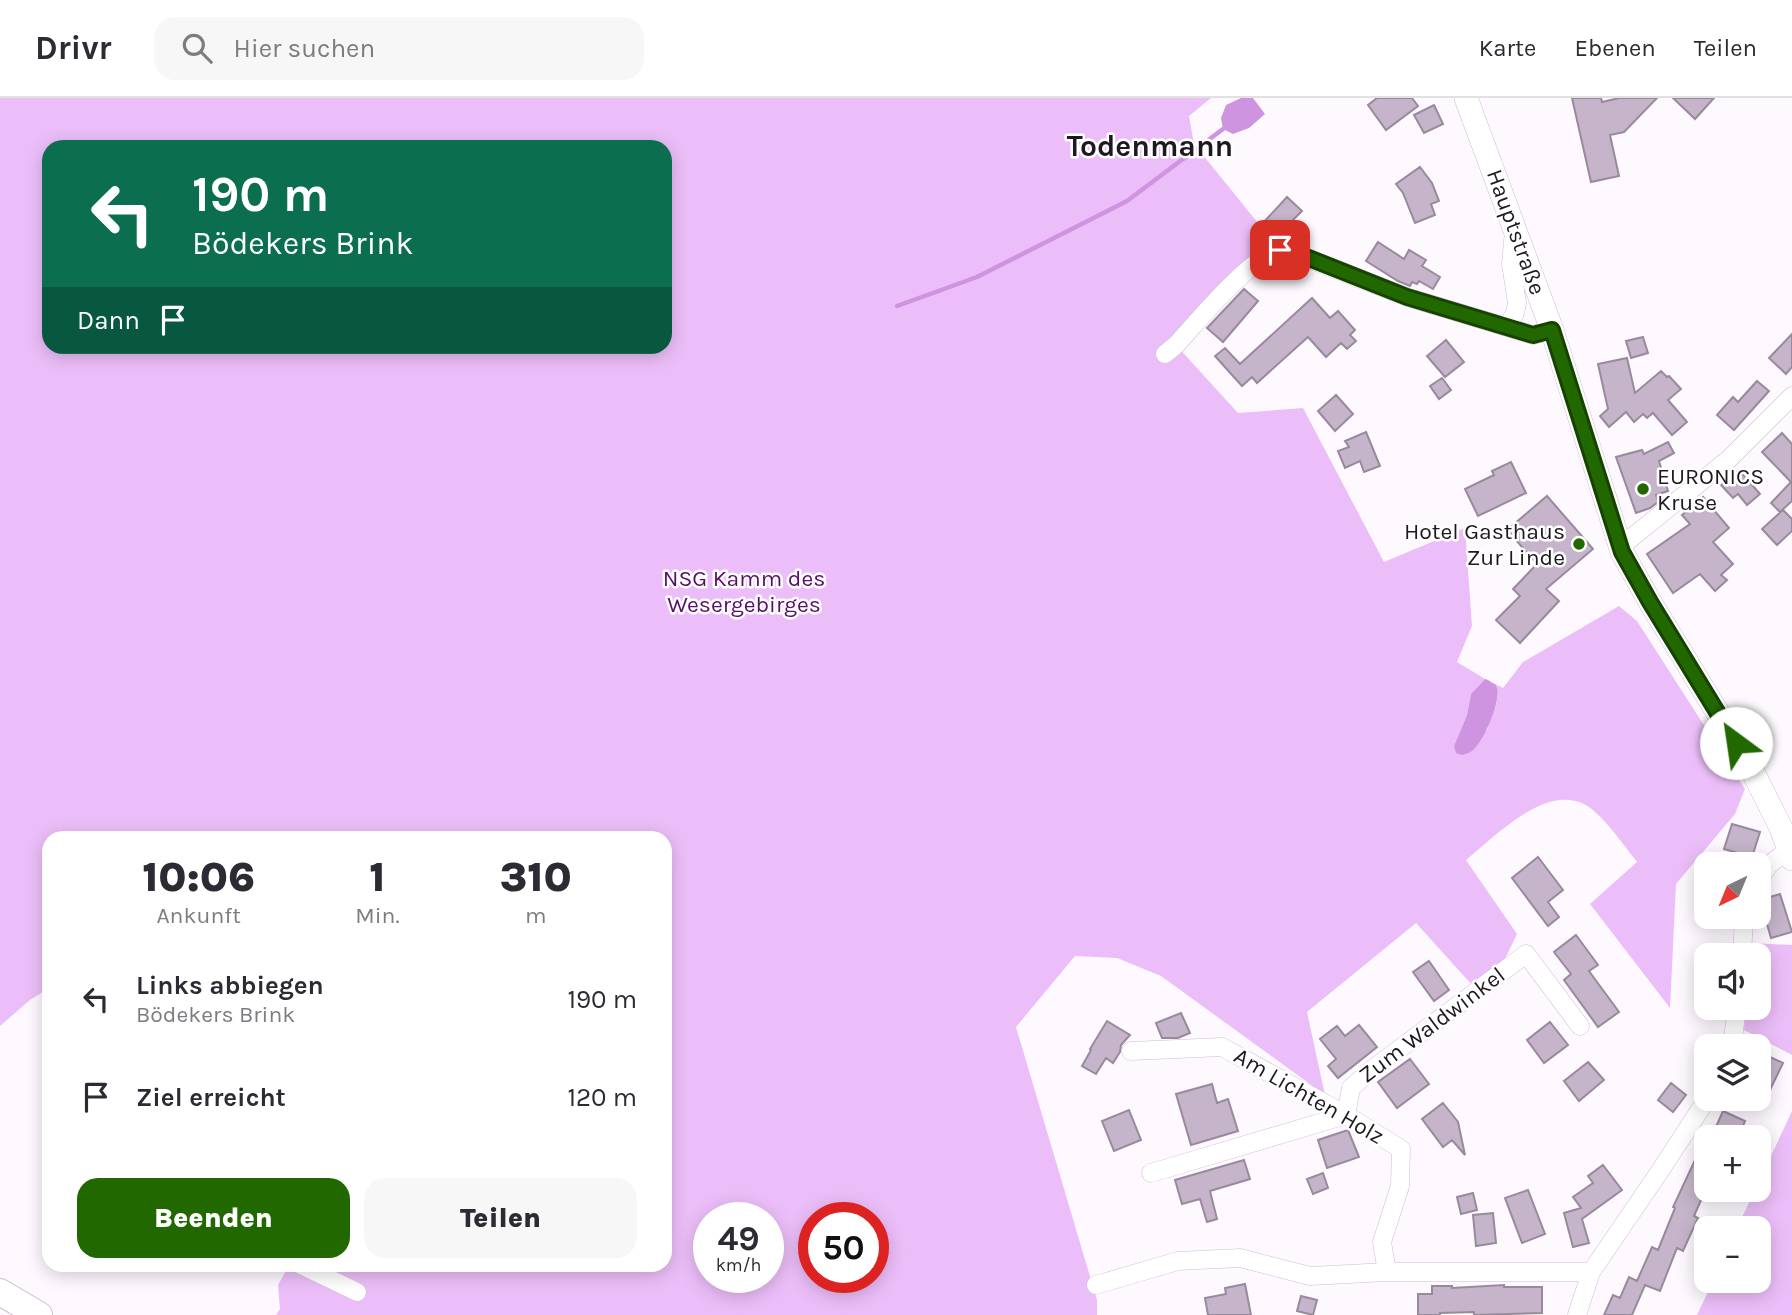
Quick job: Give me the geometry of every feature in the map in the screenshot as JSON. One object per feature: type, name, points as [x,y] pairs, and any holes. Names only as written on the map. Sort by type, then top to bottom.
[{"type":"highway","points":[[0,1292],[39,1315]]},
{"type":"main road","name":"Hauptstraße","points":[[1466,98],[1552,330],[1620,547],[1650,602],[1749,764],[1788,839]]},
{"type":"street","points":[[1507,327],[1517,303],[1511,264],[1514,224]]},
{"type":"street","points":[[1165,354],[1241,275],[1262,259],[1280,250],[1291,251],[1407,297],[1533,335],[1552,330]]},
{"type":"street","points":[[1620,547],[1729,459],[1792,396]]},
{"type":"street","points":[[1771,862],[1788,839]]},
{"type":"street","name":"Zum Waldwinkel","points":[[1346,1115],[1350,1088],[1526,954],[1580,1026]]},
{"type":"street","name":"Am Lichten Holz","points":[[1131,1051],[1222,1047],[1346,1115],[1401,1149],[1400,1186],[1382,1242],[1387,1272]]},
{"type":"street","points":[[1577,1315],[1591,1272],[1699,1111]]},
{"type":"street","points":[[1150,1174],[1346,1115]]},
{"type":"street","points":[[1096,1284],[1178,1261],[1240,1258],[1310,1276],[1387,1272],[1591,1272]]},
{"type":"street","points":[[316,1272],[357,1292]]},
{"type":"green space","name":"NSG Kamm des Wesergebirges","points":[[0,98],[1211,98],[1189,116],[1194,144],[1280,250],[1176,345],[1238,413],[1303,408],[1384,562],[1465,528],[1472,626],[1457,662],[1485,679],[1471,694],[1467,715],[1454,746],[1487,730],[1497,701],[1495,684],[1503,688],[1523,662],[1619,606],[1637,621],[1745,789],[1735,814],[1703,852],[1694,852],[1694,863],[1676,884],[1670,1008],[1590,904],[1637,862],[1595,812],[1579,802],[1562,800],[1544,804],[1510,824],[1466,860],[1517,934],[1503,963],[1473,986],[1416,923],[1307,1012],[1325,1095],[1161,976],[1117,958],[1075,956],[1016,1027],[1097,1300],[1097,1315],[276,1315],[280,1309],[278,1285],[285,1272],[300,1272],[326,1283],[331,1272],[672,1272],[672,831],[42,831],[42,992],[0,1026]]},
{"type":"green space","points":[[1771,944],[1792,945],[1792,1055],[1771,1044],[1771,1034],[1752,1034],[1744,1030],[1745,1020],[1771,1020]]},
{"type":"green space","points":[[1792,1111],[1792,1315],[1697,1315],[1707,1293],[1771,1293],[1771,1216],[1743,1216],[1749,1202],[1771,1202],[1771,1156]]},
{"type":"shaded area","points":[[1241,98],[1253,98],[1265,114],[1249,128],[1233,134],[1223,129],[1221,118],[1226,105]]},
{"type":"shaded area","points":[[1485,679],[1495,684],[1497,690],[1492,718],[1473,750],[1462,755],[1456,753],[1454,746],[1467,715],[1471,694]]},
{"type":"building","points":[[1377,98],[1412,98],[1418,106],[1386,130],[1368,105]]},
{"type":"building","points":[[1572,98],[1601,98],[1602,102],[1619,98],[1657,98],[1624,132],[1610,135],[1619,176],[1591,182]]},
{"type":"building","points":[[1673,98],[1714,98],[1695,119]]},
{"type":"building","points":[[1434,105],[1443,124],[1424,133],[1414,115]]},
{"type":"building","points":[[1420,167],[1432,183],[1439,201],[1431,204],[1435,215],[1415,223],[1403,193],[1396,184]]},
{"type":"building","points":[[1287,197],[1302,211],[1287,226],[1283,223],[1273,234],[1262,224]]},
{"type":"building","points":[[1378,242],[1404,259],[1409,250],[1426,260],[1422,266],[1440,277],[1433,289],[1419,281],[1417,284],[1412,282],[1410,286],[1398,281],[1366,261]]},
{"type":"building","points":[[1244,289],[1258,301],[1223,342],[1207,328]]},
{"type":"building","points":[[1312,298],[1330,318],[1338,311],[1355,330],[1350,335],[1356,341],[1347,349],[1341,343],[1326,357],[1308,337],[1257,383],[1252,377],[1242,386],[1215,356],[1225,348],[1240,364]]},
{"type":"building","points":[[1792,334],[1792,367],[1786,374],[1769,358]]},
{"type":"building","points":[[1643,337],[1648,353],[1631,358],[1626,341]]},
{"type":"building","points":[[1446,340],[1464,362],[1445,377],[1427,356]]},
{"type":"building","points":[[1627,358],[1635,393],[1661,371],[1681,389],[1668,400],[1687,422],[1672,435],[1653,413],[1647,418],[1643,414],[1634,422],[1626,412],[1609,427],[1600,416],[1608,409],[1598,364]]},
{"type":"building","points":[[1442,378],[1451,390],[1439,399],[1430,386]]},
{"type":"building","points":[[1757,381],[1769,391],[1734,430],[1717,415],[1733,397],[1738,402]]},
{"type":"building","points":[[1336,395],[1353,414],[1335,431],[1318,411]]},
{"type":"building","points":[[1366,432],[1380,466],[1364,472],[1360,461],[1345,468],[1338,451],[1349,447],[1345,441]]},
{"type":"building","points":[[1782,433],[1792,444],[1792,501],[1780,512],[1771,503],[1791,482],[1762,452]]},
{"type":"building","points":[[1668,442],[1674,453],[1659,461],[1668,491],[1656,495],[1658,502],[1650,508],[1636,513],[1616,457],[1642,450],[1644,454]]},
{"type":"building","points":[[1511,462],[1526,493],[1478,516],[1465,489],[1494,475],[1492,471]]},
{"type":"building","points":[[1739,470],[1760,494],[1747,505],[1738,494],[1733,498],[1721,485]]},
{"type":"building","points":[[1547,496],[1593,549],[1546,589],[1559,601],[1520,643],[1496,620],[1520,596],[1513,589],[1537,564],[1507,530]]},
{"type":"building","points":[[1703,497],[1729,528],[1713,542],[1733,564],[1721,575],[1727,580],[1715,591],[1700,574],[1673,593],[1647,554],[1690,524],[1682,515]]},
{"type":"building","points":[[1783,510],[1792,519],[1792,531],[1777,545],[1762,529]]},
{"type":"building","points":[[1732,824],[1760,832],[1754,852],[1724,849]]},
{"type":"building","points":[[1538,857],[1563,890],[1548,902],[1559,917],[1548,926],[1512,878]]},
{"type":"building","points":[[1780,894],[1792,932],[1771,938],[1768,929],[1771,929],[1771,897]]},
{"type":"building","points":[[1576,935],[1598,965],[1589,971],[1619,1012],[1598,1027],[1564,980],[1571,974],[1554,952]]},
{"type":"building","points":[[1429,961],[1449,990],[1434,1001],[1413,972]]},
{"type":"building","points":[[1181,1013],[1190,1033],[1178,1038],[1162,1038],[1156,1023]]},
{"type":"building","points":[[1107,1021],[1130,1035],[1121,1045],[1113,1063],[1106,1058],[1096,1074],[1082,1066]]},
{"type":"building","points":[[1550,1022],[1568,1045],[1544,1063],[1527,1040]]},
{"type":"building","points":[[1359,1025],[1377,1047],[1338,1078],[1328,1066],[1336,1059],[1320,1039],[1337,1026],[1345,1036]]},
{"type":"building","points":[[1771,1058],[1783,1063],[1771,1088]]},
{"type":"building","points":[[1410,1059],[1429,1084],[1397,1108],[1378,1082]]},
{"type":"building","points":[[1588,1062],[1604,1080],[1579,1101],[1564,1081]]},
{"type":"building","points":[[1671,1083],[1686,1095],[1673,1112],[1658,1100]]},
{"type":"building","points":[[1212,1084],[1217,1103],[1228,1099],[1238,1131],[1191,1145],[1176,1094]]},
{"type":"building","points":[[1443,1103],[1458,1122],[1465,1155],[1452,1140],[1443,1147],[1422,1119]]},
{"type":"building","points":[[1129,1110],[1141,1140],[1114,1151],[1102,1121]]},
{"type":"building","points":[[1723,1111],[1745,1121],[1743,1125],[1717,1125]]},
{"type":"building","points":[[1348,1130],[1359,1157],[1327,1168],[1318,1140]]},
{"type":"building","points":[[1244,1160],[1250,1179],[1210,1191],[1217,1219],[1207,1222],[1200,1199],[1182,1204],[1175,1180]]},
{"type":"building","points":[[1694,1162],[1694,1202],[1700,1202],[1694,1216],[1694,1227],[1683,1251],[1677,1248],[1660,1291],[1645,1285],[1632,1315],[1604,1315],[1613,1295],[1620,1298],[1629,1277],[1637,1281],[1652,1247],[1658,1250],[1675,1208],[1673,1207]]},
{"type":"building","points":[[1603,1165],[1622,1190],[1582,1219],[1589,1243],[1573,1247],[1564,1213],[1581,1208],[1573,1197],[1593,1183],[1588,1176]]},
{"type":"building","points":[[1323,1173],[1328,1188],[1313,1194],[1307,1179]]},
{"type":"building","points":[[1528,1190],[1545,1234],[1522,1243],[1505,1198]]},
{"type":"building","points":[[1473,1193],[1477,1210],[1461,1214],[1457,1197]]},
{"type":"building","points":[[1493,1213],[1496,1243],[1476,1246],[1473,1215]]},
{"type":"building","points":[[1245,1284],[1251,1315],[1208,1315],[1205,1298],[1226,1294],[1225,1288]]},
{"type":"building","points":[[1504,1285],[1542,1287],[1542,1313],[1418,1315],[1418,1294],[1432,1294],[1432,1286],[1452,1288]]},
{"type":"building","points":[[1301,1296],[1317,1300],[1313,1315],[1297,1311]]},
{"type":"waterway","points":[[897,306],[977,277],[1127,201],[1223,129]]},
{"type":"place","name":"EURONICS Kruse","points":[[1643,489]]},
{"type":"place","name":"Hotel Gasthaus Zur Linde","points":[[1579,544]]},
{"type":"district","name":"Todenmann","points":[[1150,146]]},
{"type":"route","points":[[1280,250],[1291,251],[1407,297],[1533,335],[1552,330],[1622,552],[1736,743]]}]
